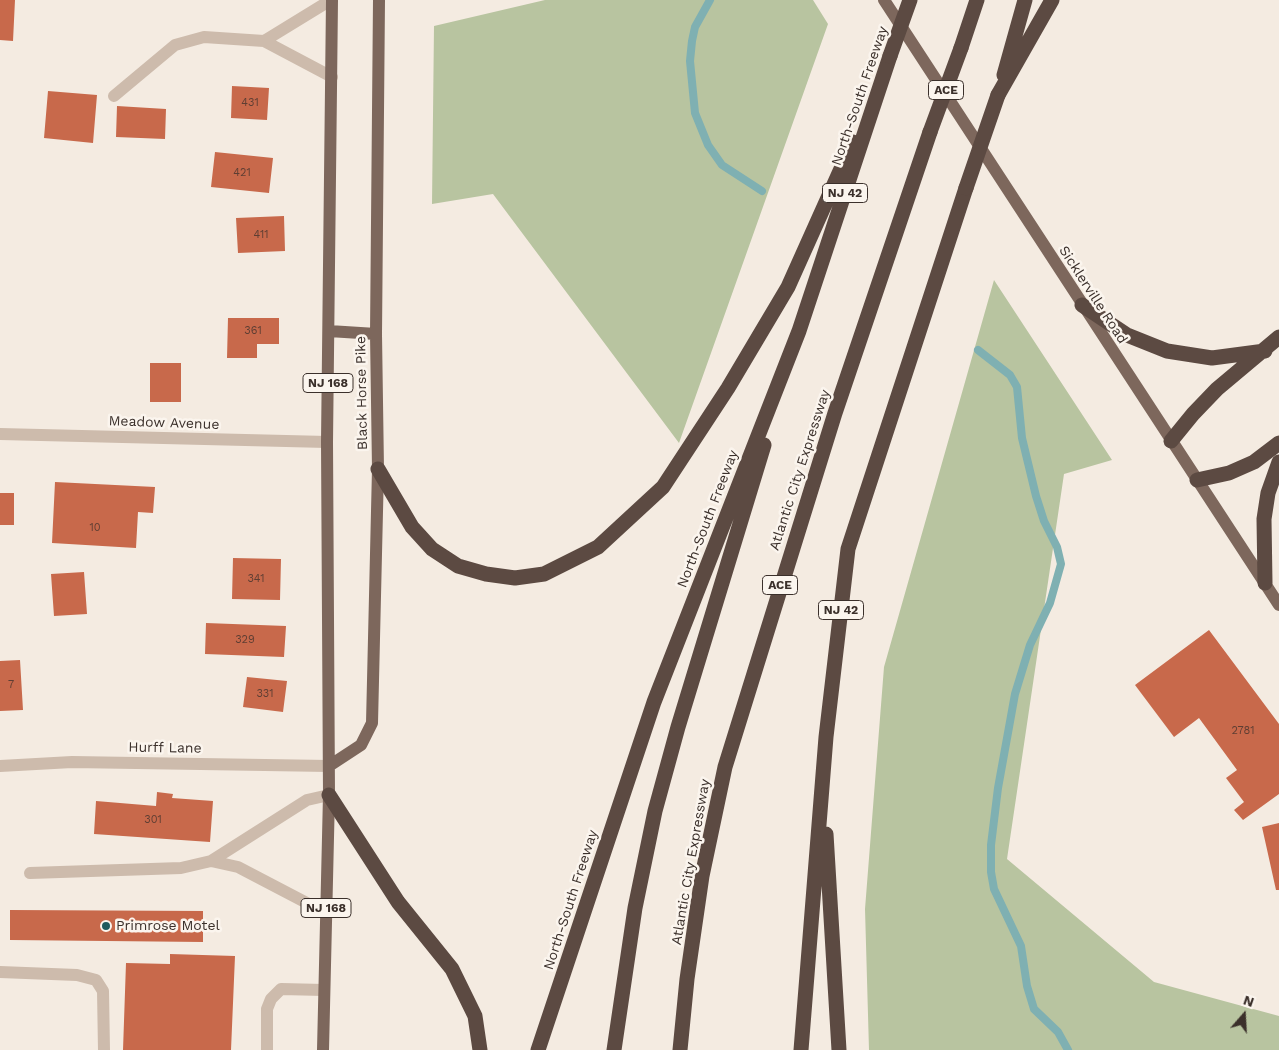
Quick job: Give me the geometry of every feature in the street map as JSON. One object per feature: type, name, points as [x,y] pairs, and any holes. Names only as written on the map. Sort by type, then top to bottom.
[{"type":"highway","name":"North-South Freeway","points":[[538,1050],[654,702],[799,331],[910,0]]},
{"type":"highway","name":"Atlantic City Expressway","points":[[680,1050],[687,979],[702,876],[725,767],[832,422],[930,132],[977,0]]},
{"type":"highway","name":"NJ 42","points":[[801,1050],[823,779],[848,549],[998,95],[1025,0]]},
{"type":"highway","points":[[998,95],[1052,0]]},
{"type":"highway","points":[[378,469],[412,527],[432,549],[458,566],[486,574],[515,578],[544,574],[598,547],[663,487],[759,337],[802,259],[890,56]]},
{"type":"highway","points":[[1082,305],[1127,335],[1167,351],[1212,358],[1264,351]]},
{"type":"highway","points":[[614,1050],[635,908],[655,811],[678,727],[799,331]]},
{"type":"highway","points":[[1171,441],[1193,414],[1217,390],[1279,338]]},
{"type":"highway","points":[[1197,480],[1229,473],[1254,462],[1279,444]]},
{"type":"highway","points":[[1265,583],[1264,519],[1268,493],[1279,462]]},
{"type":"highway","points":[[823,779],[839,1050]]},
{"type":"highway","points":[[329,795],[398,902],[452,969],[475,1016],[480,1050]]},
{"type":"main road","name":"NJ 168","points":[[323,1050],[329,795],[327,442],[332,0]]},
{"type":"main road","name":"Black Horse Pike","points":[[329,766],[361,745],[372,723],[378,469],[376,334],[380,0]]},
{"type":"main road","name":"Sicklerville Road","points":[[884,0],[1279,605]]},
{"type":"main road","points":[[329,331],[376,334]]},
{"type":"street","points":[[264,41],[332,0]]},
{"type":"street","points":[[114,96],[176,45],[204,37],[264,41],[332,77]]},
{"type":"street","name":"Meadow Avenue","points":[[0,434],[327,442]]},
{"type":"street","name":"Hurff Lane","points":[[0,766],[72,762],[329,766]]},
{"type":"street","points":[[30,873],[182,868],[212,861],[307,800],[329,795]]},
{"type":"street","points":[[212,861],[238,868],[326,913]]},
{"type":"street","points":[[0,972],[77,975],[96,980],[103,991],[104,1050]]},
{"type":"street","points":[[267,1050],[267,1009],[281,989],[324,990]]},
{"type":"green space","points":[[545,0],[813,0],[828,24],[679,443],[493,194],[432,204],[434,26]]},
{"type":"green space","points":[[994,280],[1112,460],[1064,474],[1007,859],[1154,982],[1279,1016],[1279,1050],[869,1050],[865,909],[884,667]]},
{"type":"building","points":[[0,0],[15,0],[13,41],[0,40]]},
{"type":"building","points":[[232,86],[269,88],[267,120],[231,118]]},
{"type":"building","points":[[48,91],[97,95],[93,143],[44,138]]},
{"type":"building","points":[[117,106],[166,109],[165,139],[116,137]]},
{"type":"building","points":[[215,152],[273,158],[269,193],[211,187]]},
{"type":"building","points":[[284,216],[285,251],[238,253],[236,218]]},
{"type":"building","points":[[228,318],[279,318],[279,344],[257,344],[257,358],[227,358]]},
{"type":"building","points":[[150,363],[181,363],[181,402],[150,402]]},
{"type":"building","points":[[55,482],[155,487],[153,513],[138,512],[136,548],[52,543]]},
{"type":"building","points":[[0,493],[14,493],[14,525],[0,525]]},
{"type":"building","points":[[233,558],[281,559],[280,600],[232,599]]},
{"type":"building","points":[[84,572],[87,614],[54,616],[51,574]]},
{"type":"building","points":[[206,623],[286,626],[284,657],[205,654]]},
{"type":"building","points":[[1209,630],[1279,724],[1279,794],[1243,820],[1234,810],[1244,802],[1226,778],[1237,770],[1199,718],[1174,737],[1135,685]]},
{"type":"building","points":[[20,660],[23,710],[0,711],[0,661]]},
{"type":"building","points":[[247,677],[287,681],[283,712],[243,707]]},
{"type":"building","points":[[157,792],[173,794],[172,798],[213,801],[210,842],[94,834],[96,801],[156,806]]},
{"type":"building","points":[[1279,823],[1279,890],[1276,890],[1262,827]]},
{"type":"building","name":"Primrose Motel","points":[[10,910],[203,911],[203,942],[10,940]]},
{"type":"building","points":[[170,954],[235,956],[231,1050],[123,1050],[126,963],[170,964]]},
{"type":"waterway","points":[[710,0],[695,27],[692,41],[690,61],[695,113],[708,145],[722,165],[762,191]]},
{"type":"waterway","points":[[978,350],[1010,375],[1017,387],[1022,438],[1036,496],[1044,521],[1057,547],[1061,564],[1050,603],[1030,645],[1015,694],[998,788],[991,845],[991,872],[994,889],[1021,946],[1027,986],[1034,1009],[1058,1032],[1068,1050]]},
{"type":"place","name":"Primrose Motel","points":[[106,926]]}]
